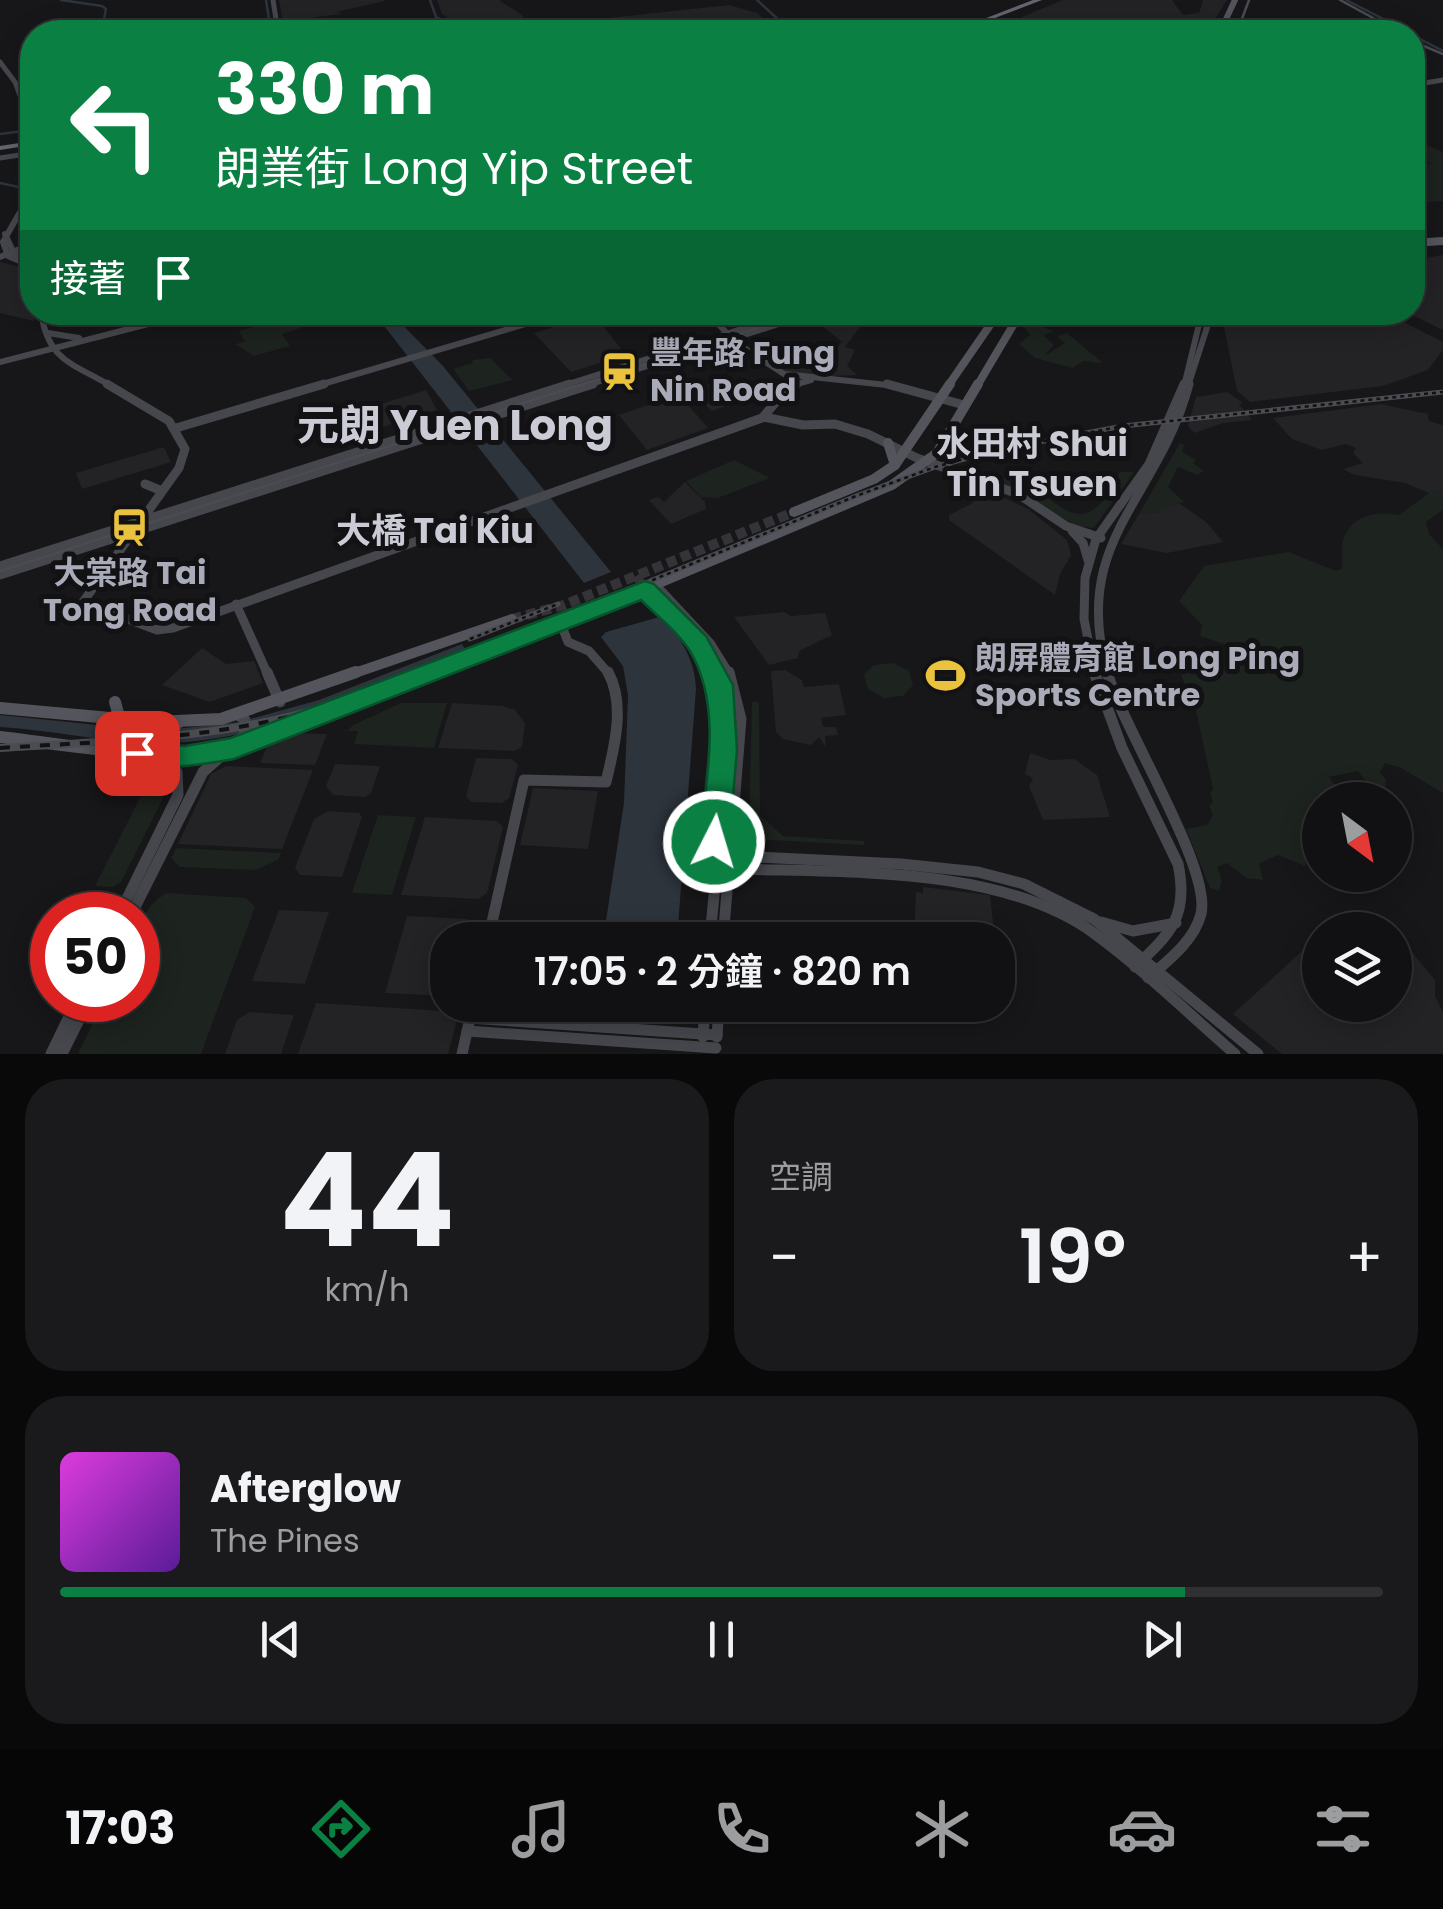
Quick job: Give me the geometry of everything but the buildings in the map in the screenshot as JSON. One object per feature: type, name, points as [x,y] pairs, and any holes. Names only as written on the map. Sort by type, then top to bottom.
[{"type":"highway","points":[[999,18],[1039,0]]},
{"type":"highway","points":[[994,20],[1048,0]]},
{"type":"main road","points":[[0,62],[20,93]]},
{"type":"main road","points":[[6,254],[7,236],[20,213]]},
{"type":"main road","points":[[7,236],[20,239]]},
{"type":"main road","points":[[44,325],[55,349],[176,428],[185,449],[177,469],[83,602],[157,630],[173,628],[762,418],[802,425],[834,424],[1018,494],[1070,530],[1084,546],[1088,560]]},
{"type":"main road","points":[[0,362],[145,325]]},
{"type":"main road","points":[[176,428],[522,325]]},
{"type":"main road","points":[[707,344],[713,325]]},
{"type":"main road","points":[[720,325],[784,374],[812,380],[870,380],[960,404]]},
{"type":"main road","points":[[746,325],[767,325]]},
{"type":"main road","points":[[0,575],[764,325]]},
{"type":"main road","points":[[794,512],[874,479],[908,453],[991,325]]},
{"type":"main road","points":[[0,736],[192,756],[234,748],[561,624],[892,485],[928,459],[1012,325]]},
{"type":"main road","points":[[1152,975],[1193,933],[1202,906],[1201,891],[1190,854],[1108,696],[1096,612],[1102,541],[1164,437],[1198,325]]},
{"type":"main road","points":[[1139,964],[1176,923],[1185,888],[1084,628],[1082,591],[1088,560],[1158,466],[1174,433],[1208,325]]},
{"type":"main road","points":[[751,352],[759,327]]},
{"type":"main road","points":[[46,334],[111,334]]},
{"type":"main road","points":[[0,362],[39,344],[46,334]]},
{"type":"main road","points":[[18,355],[55,349],[88,337]]},
{"type":"main road","points":[[707,344],[751,352]]},
{"type":"main road","points":[[784,374],[790,386]]},
{"type":"main road","points":[[762,418],[790,386],[812,380]]},
{"type":"main road","points":[[770,410],[778,418]]},
{"type":"main road","points":[[0,566],[457,424]]},
{"type":"main road","points":[[888,443],[895,465]]},
{"type":"main road","points":[[146,484],[162,491]]},
{"type":"main road","points":[[1070,530],[1102,541]]},
{"type":"main road","points":[[108,540],[126,544]]},
{"type":"main road","points":[[649,586],[698,642],[720,685],[723,922]]},
{"type":"main road","points":[[236,604],[280,702]]},
{"type":"main road","points":[[0,708],[174,726],[242,717],[512,619]]},
{"type":"main road","points":[[492,922],[524,780],[606,782],[616,712],[614,675],[598,656],[568,642],[561,624]]},
{"type":"main road","points":[[115,702],[120,720]]},
{"type":"main road","points":[[142,892],[202,772],[244,736],[242,717]]},
{"type":"main road","points":[[161,751],[174,726]]},
{"type":"main road","points":[[130,892],[178,795],[176,772],[161,751]]},
{"type":"main road","points":[[721,862],[978,872],[1024,884],[1094,919],[1132,931],[1176,923]]},
{"type":"main road","points":[[713,922],[721,862]]},
{"type":"main road","points":[[721,862],[950,880],[995,888],[1019,894],[1074,920],[1139,964]]},
{"type":"main road","points":[[1094,919],[1235,1054]]},
{"type":"main road","points":[[1152,975],[1258,1054]]},
{"type":"main road","points":[[51,1054],[66,1022]]},
{"type":"main road","points":[[62,1054],[77,1022]]},
{"type":"main road","points":[[462,1054],[469,1022]]},
{"type":"main road","points":[[502,1022],[685,1040],[710,1046]]},
{"type":"shaded area","points":[[279,0],[385,1],[336,12],[342,14],[283,20]]},
{"type":"shaded area","points":[[437,0],[499,0],[525,20],[452,20],[442,14]]},
{"type":"shaded area","points":[[1063,0],[1172,0],[1183,15],[1199,13],[1203,0],[1227,0],[1214,20],[1014,20]]},
{"type":"shaded area","points":[[729,5],[757,13],[765,20],[615,20],[609,18]]},
{"type":"shaded area","points":[[1425,144],[1443,152],[1443,201],[1425,202],[1425,164],[1433,164],[1425,161]]},
{"type":"shaded area","points":[[1443,255],[1443,330],[1425,321],[1425,258]]},
{"type":"shaded area","points":[[0,262],[20,269],[20,318],[0,313]]},
{"type":"shaded area","points":[[261,325],[301,328],[282,334],[290,346],[254,356],[235,344],[245,342],[239,331]]},
{"type":"shaded area","points":[[383,325],[403,325],[443,366],[611,572],[584,583]]},
{"type":"shaded area","points":[[561,325],[602,325],[626,355],[571,372],[534,333]]},
{"type":"shaded area","points":[[822,325],[861,325],[845,347],[855,350],[847,366],[857,375],[805,377],[781,370],[801,359],[826,367],[836,359],[829,356],[842,342]]},
{"type":"shaded area","points":[[1036,325],[1054,331],[1044,335],[1054,345],[1044,356],[1065,343],[1057,336],[1067,333],[1103,363],[1084,361],[1072,368],[1035,358],[1019,344],[1030,335],[1024,327]]},
{"type":"shaded area","points":[[1224,325],[1410,325],[1443,342],[1443,350],[1428,370],[1383,386],[1250,402],[1237,391]]},
{"type":"shaded area","points":[[490,358],[513,380],[469,391],[453,369]]},
{"type":"shaded area","points":[[757,380],[769,391],[712,411],[690,391],[709,384],[723,396]]},
{"type":"shaded area","points":[[426,390],[437,410],[379,428],[365,409]]},
{"type":"shaded area","points":[[1227,392],[1243,403],[1239,404],[1252,420],[1223,423],[1195,433],[1191,430],[1188,426],[1196,397]]},
{"type":"shaded area","points":[[681,397],[708,428],[647,450],[619,415]]},
{"type":"shaded area","points":[[361,404],[379,428],[342,440],[325,415]]},
{"type":"shaded area","points":[[1381,404],[1428,414],[1429,421],[1443,425],[1443,492],[1429,493],[1405,483],[1355,475],[1343,469],[1363,463],[1353,453],[1356,448],[1346,444],[1322,450],[1292,439],[1273,418]]},
{"type":"shaded area","points":[[1180,443],[1184,445],[1182,452],[1196,460],[1193,463],[1204,471],[1197,475],[1178,467],[1168,487],[1184,502],[1162,507],[1159,512],[1139,514]]},
{"type":"shaded area","points":[[164,447],[171,462],[82,489],[76,473]]},
{"type":"shaded area","points":[[734,460],[770,478],[718,498],[701,497],[686,481]]},
{"type":"shaded area","points":[[1120,472],[1134,472],[1094,528],[1058,516],[995,479],[1041,489],[1044,478],[1068,492],[1049,490],[1046,496],[1081,514],[1098,506]]},
{"type":"shaded area","points":[[685,482],[705,502],[706,509],[671,524],[649,500],[658,497],[664,502]]},
{"type":"shaded area","points":[[986,489],[1028,509],[1067,540],[1071,555],[1060,574],[1055,595],[949,520],[949,515],[971,504]]},
{"type":"shaded area","points":[[1433,490],[1443,492],[1443,510],[1426,522],[1429,534],[1443,549],[1443,793],[1385,763],[1380,773],[1386,782],[1366,782],[1358,771],[1329,777],[1333,782],[1302,782],[1302,865],[1278,855],[1259,864],[1263,880],[1246,878],[1227,863],[1217,867],[1222,880],[1219,891],[1210,888],[1186,829],[1207,825],[1213,815],[1209,806],[1213,789],[1196,711],[1179,670],[1188,665],[1190,656],[1232,647],[1200,636],[1202,625],[1179,601],[1204,566],[1289,552],[1336,571],[1342,569],[1343,540],[1354,523],[1375,514],[1399,515]]},
{"type":"shaded area","points":[[1179,503],[1206,522],[1223,542],[1167,553],[1121,544],[1139,514],[1158,512],[1161,507]]},
{"type":"shaded area","points":[[784,612],[791,616],[825,613],[832,635],[799,651],[798,658],[769,665],[734,617]]},
{"type":"shaded area","points":[[663,616],[690,659],[695,678],[678,922],[606,922],[624,803],[628,695],[623,666],[601,637],[606,632]]},
{"type":"shaded area","points":[[462,644],[468,655],[313,713],[232,735],[152,743],[0,727],[0,715],[157,731],[239,722],[319,700]]},
{"type":"shaded area","points":[[202,648],[226,664],[254,661],[263,683],[210,702],[162,685]]},
{"type":"shaded area","points":[[893,663],[909,671],[913,685],[903,696],[884,698],[868,689],[864,675],[874,665]]},
{"type":"shaded area","points":[[785,670],[802,680],[804,687],[839,684],[846,715],[821,718],[823,727],[836,727],[838,735],[825,736],[826,747],[819,737],[811,745],[783,739],[776,732],[771,671]]},
{"type":"shaded area","points":[[752,702],[759,702],[760,815],[783,836],[864,841],[864,845],[755,839],[749,833]]},
{"type":"shaded area","points":[[401,703],[447,703],[434,748],[354,744],[358,731],[347,731],[353,725]]},
{"type":"shaded area","points":[[452,703],[515,710],[525,723],[522,747],[514,751],[438,748]]},
{"type":"shaded area","points":[[288,733],[327,734],[315,765],[260,763],[270,740]]},
{"type":"shaded area","points":[[1030,753],[1051,760],[1074,759],[1097,775],[1110,817],[1043,820],[1029,786],[1033,778],[1025,774]]},
{"type":"shaded area","points":[[476,758],[512,759],[518,765],[509,798],[502,803],[471,802],[466,796]]},
{"type":"shaded area","points":[[335,764],[380,766],[371,793],[365,797],[333,795],[326,786]]},
{"type":"shaded area","points":[[226,766],[313,770],[282,849],[178,844],[211,774]]},
{"type":"shaded area","points":[[164,777],[163,798],[121,882],[112,887],[95,886],[147,784]]},
{"type":"shaded area","points":[[533,788],[598,791],[588,849],[520,845]]},
{"type":"shaded area","points":[[328,811],[359,813],[362,817],[342,877],[300,875],[295,868],[314,819]]},
{"type":"shaded area","points":[[378,815],[416,817],[392,895],[352,893]]},
{"type":"shaded area","points":[[425,817],[497,821],[503,827],[487,893],[478,899],[401,895]]},
{"type":"shaded area","points":[[176,848],[281,853],[278,860],[255,870],[180,867],[171,858]]},
{"type":"shaded area","points":[[923,887],[990,895],[993,922],[915,922],[916,892],[923,893]]},
{"type":"shaded area","points":[[167,893],[246,898],[255,907],[201,1054],[78,1054],[93,1022],[160,1022],[160,898]]},
{"type":"shaded area","points":[[279,910],[329,912],[305,984],[252,981]]},
{"type":"shaded area","points":[[407,916],[467,919],[469,922],[430,922],[430,995],[385,993]]},
{"type":"shaded area","points":[[1302,951],[1302,1022],[1412,1022],[1412,952],[1435,980],[1435,996],[1443,1012],[1443,1054],[1282,1054],[1233,1014]]},
{"type":"shaded area","points":[[316,1003],[430,1010],[430,1022],[456,1022],[448,1054],[298,1054]]},
{"type":"shaded area","points":[[249,1012],[294,1015],[281,1054],[225,1054],[237,1020]]},
{"type":"shaded area","points":[[588,1022],[672,1022],[669,1054],[583,1054]]},
{"type":"pier","points":[[584,1022],[676,1022],[674,1054],[579,1054]]},
{"type":"waterway","points":[[61,0],[102,6],[107,20]]},
{"type":"waterway","points":[[266,0],[269,20]]},
{"type":"waterway","points":[[430,0],[436,17],[442,20]]},
{"type":"waterway","points":[[757,0],[779,20]]},
{"type":"waterway","points":[[1346,0],[1385,20]]},
{"type":"waterway","points":[[1425,42],[1443,51]]},
{"type":"waterway","points":[[0,134],[20,131]]},
{"type":"waterway","points":[[0,183],[20,187]]},
{"type":"tunnel","points":[[512,619],[564,605],[794,512]]},
{"type":"tunnel","points":[[636,576],[643,586]]},
{"type":"tram line","points":[[1242,20],[1249,0]]},
{"type":"tram line","points":[[1340,0],[1377,20]]},
{"type":"tram line","points":[[1425,46],[1443,54]]},
{"type":"tram line","points":[[0,571],[766,325]]},
{"type":"railway","points":[[423,675],[935,467],[997,450],[1123,426],[1443,392]]},
{"type":"railway","points":[[470,639],[558,604]]},
{"type":"railway","points":[[0,748],[138,739],[241,727],[314,710],[430,672]]},
{"type":"place","name":"豐年路 Fung Nin Road","points":[[620,371]]},
{"type":"place","name":"大棠路 Tai Tong Road","points":[[130,528]]},
{"type":"place","name":"朗屏體育館 Long Ping Sports Centre","points":[[945,676]]},
{"type":"district","name":"元朗 Yuen Long","points":[[455,425]]},
{"type":"district","name":"水田村 Shui Tin Tsuen","points":[[1032,464]]},
{"type":"district","name":"大橋 Tai Kiu","points":[[435,531]]},
{"type":"route","points":[[137,753],[185,756],[234,748],[645,590],[698,642],[720,685],[723,750],[714,842]]}]
